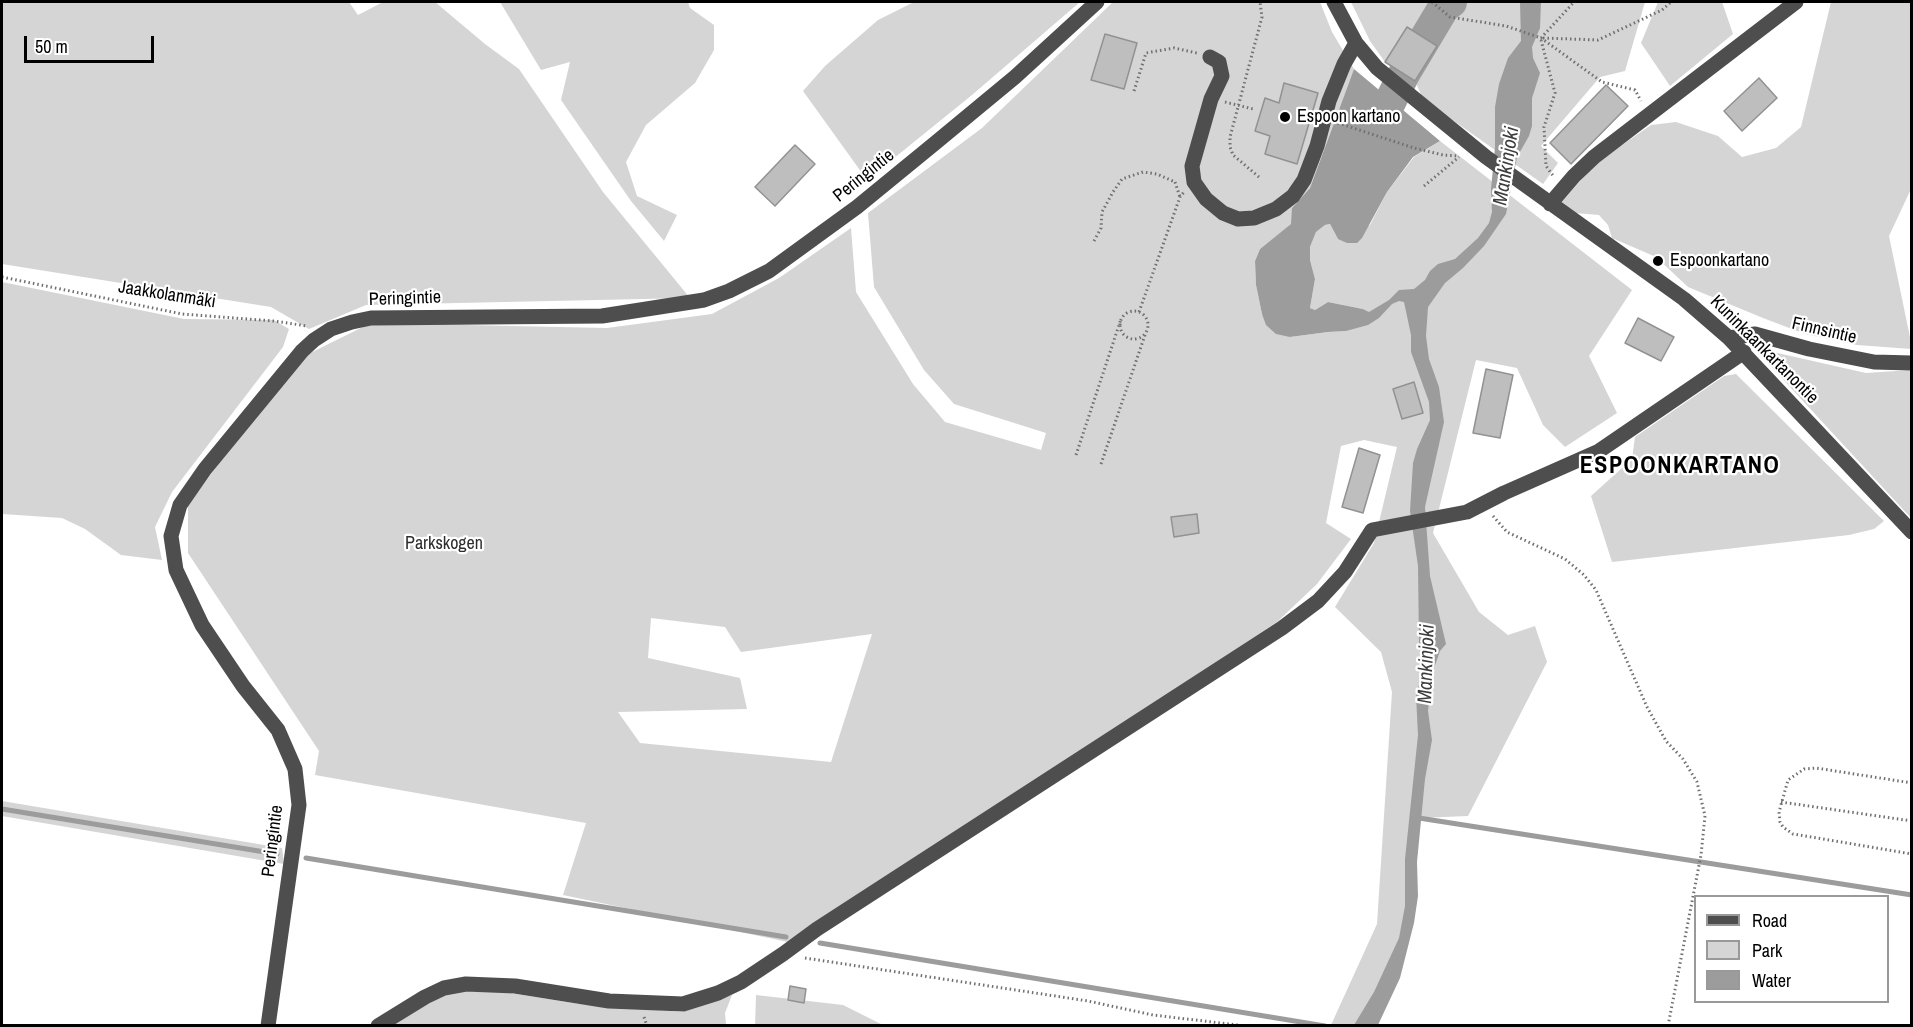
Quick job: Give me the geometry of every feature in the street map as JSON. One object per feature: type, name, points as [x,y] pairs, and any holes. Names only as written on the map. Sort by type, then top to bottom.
[{"type":"street","name":"Peringintie","points":[[268,1026],[299,805],[295,769],[278,730],[243,686],[202,625],[176,570],[171,536],[180,505],[206,469],[302,351],[331,329],[352,321],[371,318],[602,316],[704,300],[729,291],[769,271],[857,207],[1015,77],[1097,2]]},
{"type":"street","name":"Kuninkaankartanontie","points":[[1334,2],[1356,43],[1377,68],[1410,95],[1466,150],[1486,156],[1684,299],[1729,338],[1911,532]]},
{"type":"street","points":[[1550,204],[1594,157],[1797,2]]},
{"type":"street","points":[[1210,57],[1219,62],[1222,76],[1211,99],[1192,166],[1194,182],[1206,199],[1223,213],[1238,219],[1254,218],[1276,210],[1293,196],[1304,180],[1317,146],[1329,101],[1344,64],[1356,43]]},
{"type":"street","name":"Finnsintie","points":[[1729,338],[1755,334],[1809,349],[1874,362],[1911,363]]},
{"type":"street","points":[[378,1026],[425,997],[444,988],[466,984],[514,986],[609,1002],[683,1004],[718,993],[741,982],[817,928],[1282,628],[1318,601],[1345,572],[1372,530],[1467,512],[1599,451],[1744,352]]},
{"type":"path","points":[[1259,177],[1233,155],[1230,137],[1262,17],[1260,2]]},
{"type":"path","points":[[1541,38],[1574,2]]},
{"type":"path","points":[[1541,38],[1598,40],[1662,10],[1671,2]]},
{"type":"path","points":[[1433,3],[1450,16],[1506,26],[1541,38],[1602,81],[1635,90],[1649,115]]},
{"type":"path","points":[[1541,38],[1555,93],[1544,127],[1546,166]]},
{"type":"path","points":[[1134,91],[1146,53],[1174,48],[1210,57]]},
{"type":"path","points":[[1211,99],[1253,110]]},
{"type":"path","points":[[1344,125],[1443,155],[1466,150]]},
{"type":"path","points":[[1424,186],[1466,150]]},
{"type":"path","points":[[1094,241],[1101,228],[1102,212],[1122,179],[1143,172],[1157,174],[1175,182]]},
{"type":"path","points":[[1139,312],[1180,197],[1194,182]]},
{"type":"path","name":"Jaakkolanmäki","points":[[2,277],[182,314],[274,321],[331,329]]},
{"type":"path","points":[[1076,455],[1121,319],[1127,313],[1139,312],[1148,320],[1146,332],[1101,464]]},
{"type":"path","points":[[1121,319],[1123,333],[1130,338],[1139,338],[1146,332]]},
{"type":"path","points":[[1486,503],[1495,520],[1507,532],[1565,560],[1584,575],[1596,590],[1647,706],[1666,741],[1683,759],[1697,782],[1705,816],[1701,855],[1668,1026]]},
{"type":"path","points":[[1911,783],[1816,768],[1804,769],[1788,780],[1779,812],[1780,822],[1793,834],[1911,854]]},
{"type":"path","points":[[1781,802],[1911,821]]},
{"type":"path","points":[[783,954],[1088,1001],[1153,1015],[1246,1026]]},
{"type":"green space","points":[[2,2],[349,2],[358,15],[383,2],[435,2],[519,69],[603,192],[690,298],[366,305],[309,329],[271,307],[2,264]]},
{"type":"green space","points":[[500,2],[688,2],[690,8],[714,25],[714,50],[695,83],[646,125],[626,162],[637,196],[677,215],[664,241],[631,201],[561,100],[570,62],[541,70]]},
{"type":"green space","points":[[914,2],[1080,2],[972,95],[867,180],[803,91],[825,66],[878,20]]},
{"type":"green space","name":"Parkskogen","points":[[1113,2],[1320,2],[1332,32],[1354,69],[1310,188],[1292,208],[1292,224],[1260,249],[1255,261],[1256,285],[1262,314],[1290,337],[1345,331],[1373,315],[1363,309],[1328,302],[1315,310],[1310,308],[1315,279],[1310,260],[1310,247],[1316,232],[1325,225],[1330,224],[1338,239],[1370,225],[1387,192],[1414,157],[1440,141],[1632,290],[1589,356],[1617,413],[1565,447],[1543,425],[1517,368],[1476,360],[1433,533],[1479,612],[1508,635],[1535,626],[1547,662],[1468,816],[1419,818],[1403,944],[1372,1025],[1331,1025],[1377,924],[1392,692],[1381,652],[1335,607],[1374,543],[1397,447],[1364,440],[1341,446],[1326,523],[1351,539],[1317,584],[1277,622],[788,942],[563,895],[586,823],[315,775],[319,751],[188,553],[188,506],[292,362],[371,323],[607,328],[712,314],[779,278],[851,228],[856,292],[913,384],[945,422],[1041,450],[1046,433],[954,404],[924,370],[874,287],[868,213],[982,128]],"holes":[[[651,618],[725,627],[741,652],[872,634],[831,762],[640,743],[618,712],[747,709],[740,678],[648,658]]]},
{"type":"green space","points":[[1351,2],[1645,2],[1625,71],[1600,77],[1541,146],[1558,163],[1543,184],[1423,99],[1415,81],[1437,46],[1407,27],[1385,62],[1370,41]]},
{"type":"green space","points":[[1658,2],[1722,2],[1733,34],[1670,86],[1641,43]]},
{"type":"green space","points":[[1831,2],[1911,2],[1911,189],[1889,236],[1911,349],[1857,345],[1805,334],[1688,287],[1656,257],[1612,238],[1608,225],[1599,215],[1575,213],[1561,203],[1596,163],[1651,125],[1676,122],[1718,136],[1742,157],[1776,148],[1801,127]]},
{"type":"green space","points":[[2,282],[184,319],[274,320],[289,329],[283,347],[172,492],[155,527],[162,560],[121,555],[85,529],[62,518],[2,514]]},
{"type":"green space","points":[[1773,352],[1866,373],[1911,370],[1911,518],[1767,362],[1768,356]]},
{"type":"green space","points":[[1736,374],[1884,521],[1874,529],[1849,535],[1612,562],[1591,496],[1632,459],[1635,437],[1724,376]]},
{"type":"green space","points":[[2,801],[282,848],[284,864],[2,816]]},
{"type":"green space","points":[[478,988],[580,1004],[682,1012],[732,995],[725,1013],[726,1025],[384,1026],[442,994]]},
{"type":"green space","points":[[756,995],[843,1005],[883,1025],[755,1026]]},
{"type":"water","points":[[1520,2],[1541,2],[1540,28],[1532,47],[1533,58],[1540,73],[1532,98],[1532,126],[1517,157],[1506,214],[1484,246],[1445,283],[1428,307],[1426,336],[1429,359],[1439,387],[1444,422],[1425,507],[1430,576],[1446,644],[1440,651],[1432,674],[1428,711],[1432,740],[1425,779],[1417,862],[1418,896],[1414,923],[1400,978],[1378,1025],[1354,1025],[1374,992],[1399,938],[1405,906],[1405,859],[1418,735],[1416,696],[1424,662],[1419,643],[1418,566],[1410,511],[1413,463],[1430,420],[1429,402],[1411,352],[1411,335],[1404,302],[1399,301],[1392,304],[1379,318],[1368,325],[1346,331],[1290,337],[1276,334],[1266,325],[1262,314],[1256,285],[1255,261],[1260,249],[1291,224],[1292,208],[1310,188],[1354,69],[1440,141],[1413,157],[1387,192],[1357,243],[1347,243],[1338,239],[1330,224],[1316,232],[1310,247],[1310,260],[1315,279],[1310,308],[1315,310],[1328,302],[1369,312],[1389,300],[1399,290],[1414,289],[1438,264],[1455,259],[1478,238],[1489,223],[1492,212],[1495,107],[1499,84],[1508,58],[1521,41]]},
{"type":"building","points":[[1407,27],[1437,46],[1415,81],[1385,62]]},
{"type":"building","points":[[1105,34],[1137,43],[1124,89],[1091,80]]},
{"type":"building","points":[[1759,78],[1777,98],[1742,131],[1724,111]]},
{"type":"building","name":"Espoon kartano","points":[[1284,83],[1318,93],[1297,164],[1265,154],[1270,136],[1255,131],[1265,98],[1279,103]]},
{"type":"building","points":[[1606,85],[1628,106],[1571,164],[1550,143]]},
{"type":"building","points":[[795,145],[815,164],[775,206],[755,187]]},
{"type":"building","points":[[1638,318],[1674,337],[1661,361],[1625,343]]},
{"type":"building","points":[[1486,369],[1513,375],[1500,438],[1473,433]]},
{"type":"building","points":[[1414,382],[1423,413],[1402,419],[1393,389]]},
{"type":"building","points":[[1359,448],[1380,455],[1363,513],[1342,507]]},
{"type":"building","points":[[1197,514],[1199,533],[1174,537],[1171,517]]},
{"type":"building","points":[[790,986],[806,989],[804,1003],[788,1000]]},
{"type":"waterway","name":"Mankinjoki","points":[[1372,138],[1404,74],[1444,7],[1451,2]]},
{"type":"waterway","points":[[2,809],[277,854]]},
{"type":"waterway","points":[[1419,818],[1912,895]]},
{"type":"waterway","points":[[306,858],[786,937]]},
{"type":"waterway","points":[[820,943],[1325,1026]]},
{"type":"place","name":"Espoon kartano","points":[[1285,117]]},
{"type":"place","name":"Espoonkartano","points":[[1658,261]]},
{"type":"district","name":"ESPOONKARTANO","points":[[1680,467]]}]
